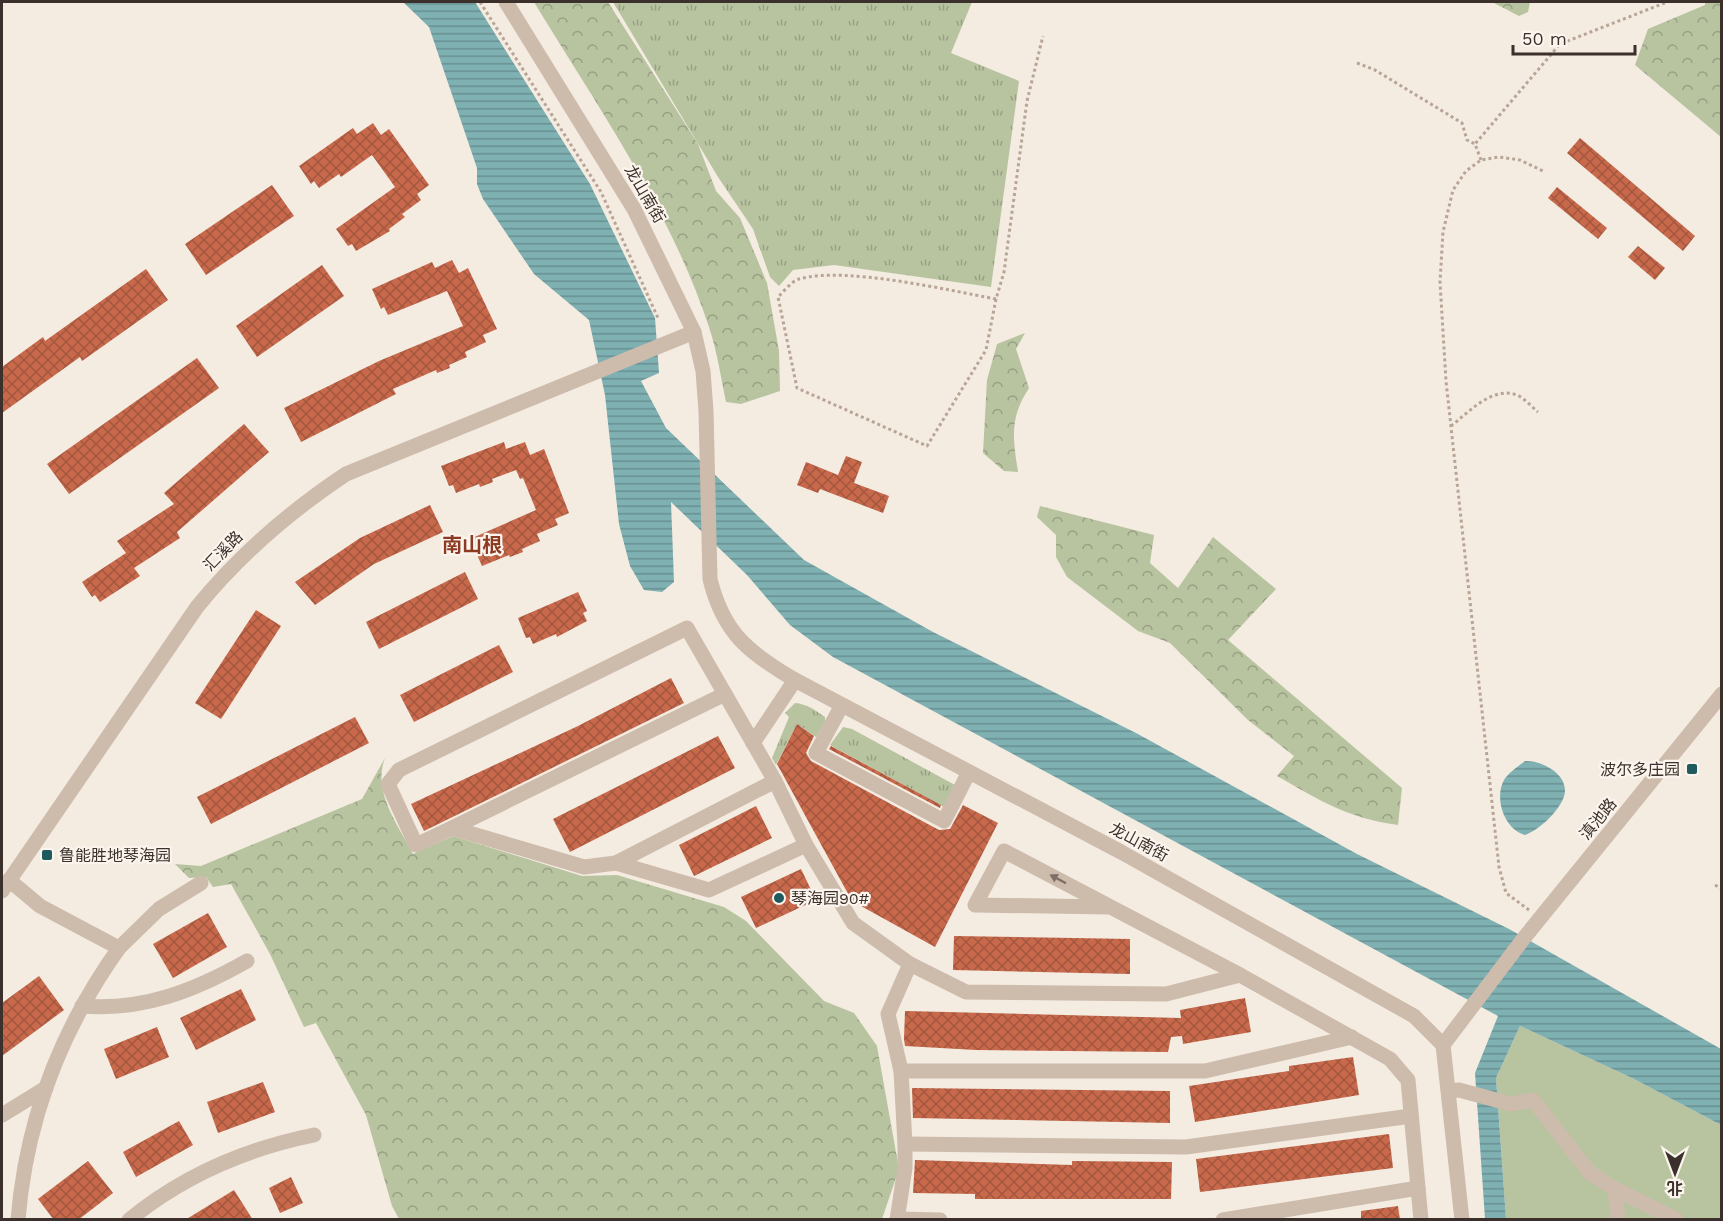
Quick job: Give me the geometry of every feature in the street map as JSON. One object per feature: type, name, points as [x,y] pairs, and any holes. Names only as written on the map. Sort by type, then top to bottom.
[{"type":"street","name":"龙山南街","points":[[506,2],[634,209],[694,332],[703,371],[707,423],[709,554],[713,591],[728,626],[759,659],[1201,896],[1384,999],[1414,1016],[1443,1045]]},
{"type":"street","name":"汇溪路","points":[[5,886],[197,607],[226,571],[264,535],[302,504],[346,474],[694,332]]},
{"type":"street","points":[[725,694],[416,845],[388,784],[399,770],[687,628],[725,694],[753,743],[775,781],[806,845],[853,923],[910,964],[966,992],[1166,994],[1240,975]]},
{"type":"street","points":[[753,743],[795,680]]},
{"type":"street","name":"滇池路","points":[[1443,1045],[1524,938],[1722,694]]},
{"type":"street","points":[[842,705],[816,753],[944,821],[969,772]]},
{"type":"street","points":[[452,828],[584,867],[616,863],[775,781]]},
{"type":"street","points":[[616,863],[709,890],[806,845]]},
{"type":"street","points":[[1109,907],[975,904],[1004,851],[1240,975],[1390,1059],[1408,1080],[1420,1220]]},
{"type":"street","points":[[18,1220],[31,1144],[46,1088],[65,1038],[82,1005],[119,948],[159,909],[201,883]]},
{"type":"street","points":[[5,886],[119,948]]},
{"type":"street","points":[[82,1005],[109,1008],[152,1002],[181,994],[247,961]]},
{"type":"street","points":[[910,964],[888,1014],[901,1071],[905,1144],[905,1168],[897,1219],[940,1220]]},
{"type":"street","points":[[901,1071],[1205,1071],[1352,1037]]},
{"type":"street","points":[[1443,1045],[1462,1220]]},
{"type":"street","points":[[2,1115],[46,1088]]},
{"type":"street","points":[[1449,1091],[1459,1090],[1511,1104],[1533,1100],[1590,1173],[1615,1189],[1677,1220]]},
{"type":"street","points":[[905,1144],[1186,1147],[1411,1116]]},
{"type":"street","points":[[129,1220],[169,1191],[215,1166],[248,1151],[314,1135]]},
{"type":"street","points":[[1223,1220],[1418,1188]]},
{"type":"street","points":[[1615,1189],[1618,1220]]},
{"type":"path","points":[[480,2],[601,192],[658,318]]},
{"type":"path","points":[[1475,144],[1560,44],[1667,2]]},
{"type":"path","points":[[996,299],[903,282],[832,276],[797,279],[778,297],[797,388],[927,446],[986,350],[1004,272],[1027,101],[1043,36]]},
{"type":"path","points":[[1357,63],[1375,70],[1462,123],[1467,140],[1475,144],[1481,160]]},
{"type":"path","points":[[1527,919],[1533,912],[1506,893],[1499,867],[1451,426],[1440,282],[1443,232],[1453,190],[1466,171],[1481,160],[1499,157],[1520,160],[1543,171]]},
{"type":"path","points":[[1451,426],[1493,395],[1506,393],[1519,396],[1538,412]]},
{"type":"path","points":[[1715,885],[1722,889]]},
{"type":"green space","points":[[534,2],[608,2],[698,144],[716,191],[740,218],[767,283],[779,351],[780,391],[741,404],[726,402],[709,327],[674,241],[607,119]]},
{"type":"green space","points":[[613,2],[972,2],[951,53],[1019,81],[991,287],[834,265],[793,270],[779,286],[770,277],[753,229],[718,177]]},
{"type":"green space","points":[[1492,2],[1530,2],[1528,12],[1519,16]]},
{"type":"green space","points":[[1705,2],[1721,2],[1721,137],[1635,65],[1648,29],[1705,5]]},
{"type":"green space","points":[[1025,333],[1016,349],[1029,388],[1015,419],[1018,472],[1004,471],[983,453],[987,380],[997,344]]},
{"type":"green space","points":[[1040,506],[1154,535],[1150,563],[1178,588],[1213,537],[1276,589],[1228,640],[1402,788],[1398,825],[1349,813],[1321,801],[1277,776],[1294,756],[1248,720],[1170,643],[1138,631],[1067,577],[1056,557],[1056,535],[1037,517]]},
{"type":"green space","points":[[795,703],[814,710],[825,717],[825,722],[816,737],[797,724],[776,765],[772,758],[789,717],[785,713]]},
{"type":"green space","points":[[843,727],[852,729],[955,785],[944,807],[830,745]]},
{"type":"green space","points":[[385,758],[382,771],[384,795],[388,808],[413,854],[453,836],[582,876],[617,875],[724,907],[746,921],[824,1001],[854,1013],[877,1046],[899,1169],[882,1219],[399,1219],[392,1206],[366,1115],[316,1023],[304,1027],[270,954],[231,884],[213,887],[206,877],[189,878],[175,864],[201,866],[362,799]]},
{"type":"green space","points":[[1520,1026],[1634,1079],[1721,1125],[1721,1219],[1506,1219],[1496,1078]]},
{"type":"water","points":[[403,2],[475,2],[590,184],[655,318],[659,373],[641,381],[666,428],[804,560],[933,632],[1136,733],[1357,854],[1509,929],[1721,1049],[1721,1125],[1634,1079],[1520,1026],[1496,1078],[1506,1219],[1485,1219],[1475,1073],[1498,1016],[833,657],[790,625],[747,575],[671,502],[674,582],[662,592],[644,590],[630,566],[619,524],[605,395],[589,320],[534,274],[483,199],[477,184],[477,168],[429,27]]},
{"type":"water","points":[[1525,761],[1540,763],[1555,771],[1564,784],[1565,791],[1563,799],[1552,815],[1542,825],[1525,835],[1518,832],[1506,820],[1500,795],[1506,777]]},
{"type":"building","points":[[373,123],[381,135],[389,129],[429,185],[417,194],[421,200],[402,214],[405,217],[389,229],[390,231],[356,251],[352,244],[348,246],[336,229],[395,187],[372,155],[341,177],[339,174],[319,188],[314,181],[311,184],[299,166],[353,128],[357,134]]},
{"type":"building","points":[[1580,138],[1695,236],[1683,251],[1567,153]]},
{"type":"building","points":[[272,185],[294,216],[206,275],[185,244]]},
{"type":"building","points":[[1557,187],[1607,228],[1598,239],[1548,198]]},
{"type":"building","points":[[1638,246],[1665,268],[1655,280],[1628,257]]},
{"type":"building","points":[[452,260],[459,273],[468,268],[497,329],[483,335],[486,342],[465,352],[467,357],[449,365],[450,368],[437,373],[436,370],[393,389],[396,394],[301,442],[284,408],[379,361],[463,326],[447,291],[388,315],[384,307],[381,309],[372,289],[432,262],[435,268]]},
{"type":"building","points":[[322,265],[344,296],[257,357],[236,326]]},
{"type":"building","points":[[146,269],[168,300],[82,361],[80,357],[2,413],[2,367],[43,337],[45,341]]},
{"type":"building","points":[[197,358],[219,388],[69,494],[47,464]]},
{"type":"building","points":[[244,424],[269,452],[177,532],[180,538],[134,568],[140,576],[100,602],[95,595],[92,597],[82,582],[126,553],[117,541],[174,504],[164,493]]},
{"type":"building","points":[[504,442],[506,449],[525,442],[530,455],[544,449],[569,513],[555,519],[558,525],[537,534],[540,541],[522,549],[523,552],[482,566],[470,539],[536,510],[523,478],[520,479],[516,470],[492,479],[493,482],[480,487],[479,484],[456,493],[453,485],[449,486],[441,466]]},
{"type":"building","points":[[846,456],[862,462],[854,483],[889,496],[883,513],[820,489],[818,493],[797,485],[806,462],[838,475]]},
{"type":"building","points":[[430,505],[443,532],[374,564],[315,605],[295,582],[360,538]]},
{"type":"building","points":[[465,572],[478,599],[379,649],[366,622]]},
{"type":"building","points":[[578,592],[587,611],[583,613],[587,621],[557,637],[556,634],[533,644],[530,637],[526,638],[518,618]]},
{"type":"building","points":[[256,610],[281,626],[221,719],[195,703]]},
{"type":"building","points":[[499,645],[513,672],[414,722],[400,695]]},
{"type":"building","points":[[671,678],[684,703],[424,831],[411,804],[578,726]]},
{"type":"building","points":[[355,717],[369,743],[211,824],[197,797]]},
{"type":"building","points":[[797,724],[814,736],[806,753],[811,761],[939,830],[950,829],[963,805],[998,823],[935,947],[852,901],[777,764]]},
{"type":"building","points":[[718,736],[735,768],[570,852],[553,819]]},
{"type":"building","points":[[831,746],[941,805],[940,808],[829,749]]},
{"type":"building","points":[[756,806],[772,838],[694,876],[679,845]]},
{"type":"building","name":"琴海园90#","points":[[801,869],[816,900],[756,928],[741,897]]},
{"type":"building","points":[[208,913],[227,947],[173,978],[153,944]]},
{"type":"building","points":[[954,936],[1130,939],[1130,974],[953,970]]},
{"type":"building","points":[[39,976],[64,1010],[2,1056],[2,1003]]},
{"type":"building","points":[[241,989],[256,1020],[196,1050],[180,1018]]},
{"type":"building","points":[[1245,998],[1251,1032],[1183,1044],[1182,1036],[1171,1037],[1168,1052],[976,1050],[905,1046],[904,1039],[905,1011],[1181,1018],[1180,1010]]},
{"type":"building","points":[[157,1027],[169,1057],[116,1079],[104,1049]]},
{"type":"building","points":[[1353,1057],[1359,1095],[1195,1122],[1189,1086],[1289,1071],[1289,1066]]},
{"type":"building","points":[[263,1082],[275,1112],[218,1133],[207,1102]]},
{"type":"building","points":[[912,1088],[1170,1091],[1170,1123],[913,1118]]},
{"type":"building","points":[[179,1121],[193,1145],[136,1177],[123,1152]]},
{"type":"building","points":[[1389,1134],[1393,1168],[1200,1192],[1196,1159]]},
{"type":"building","points":[[915,1160],[1072,1165],[1072,1161],[1172,1162],[1171,1199],[975,1199],[975,1194],[913,1193]]},
{"type":"building","points":[[88,1161],[113,1193],[78,1220],[54,1220],[38,1199]]},
{"type":"building","points":[[291,1177],[303,1203],[280,1213],[269,1188]]},
{"type":"building","points":[[234,1190],[253,1220],[185,1220]]},
{"type":"building","points":[[1398,1206],[1400,1220],[1361,1220],[1361,1211]]},
{"type":"place","name":"波尔多庄园","points":[[1692,769]]},
{"type":"place","name":"鲁能胜地琴海园","points":[[47,855]]},
{"type":"place","name":"琴海园90#","points":[[779,898]]},
{"type":"district","name":"南山根","points":[[472,545]]}]
